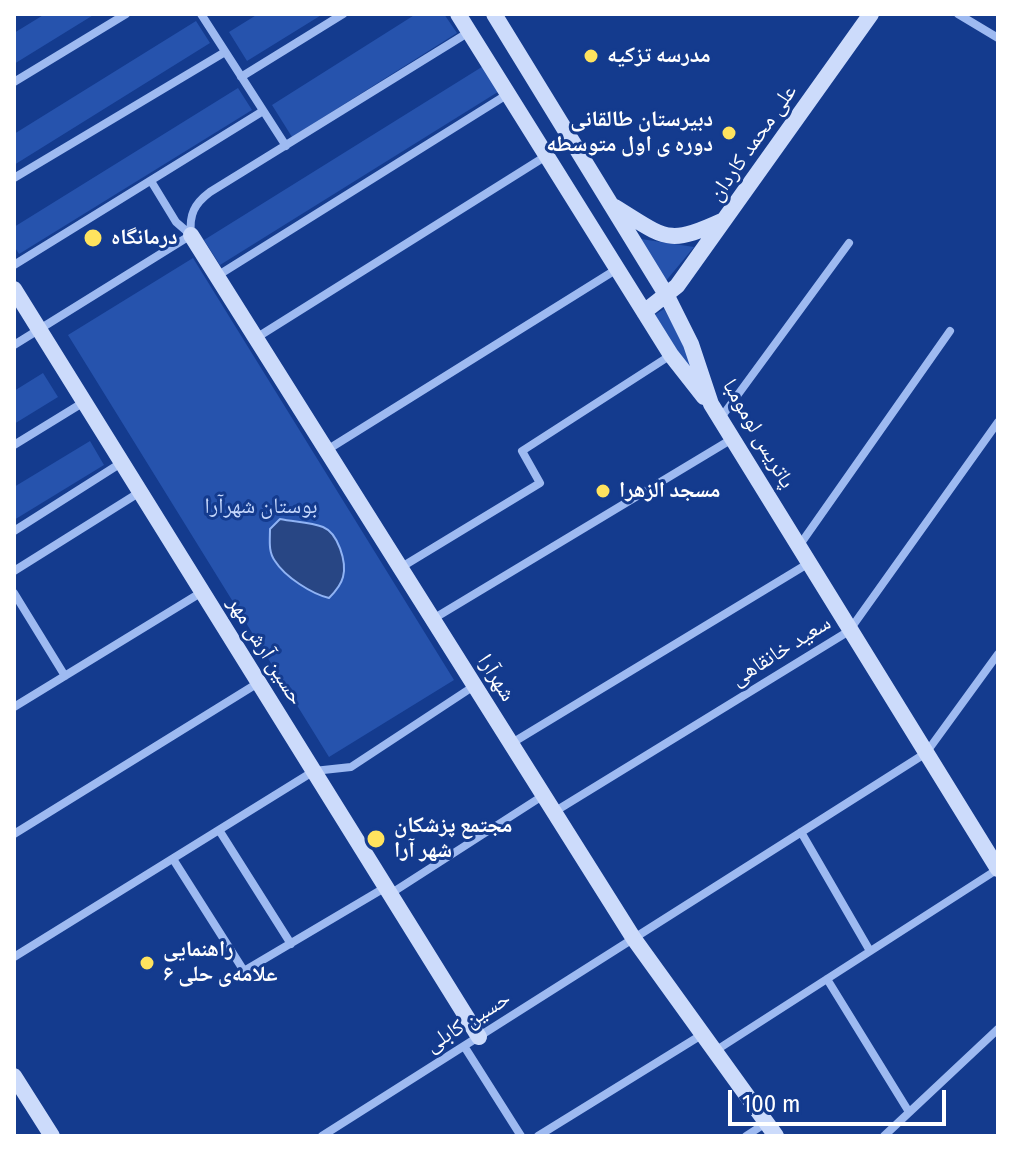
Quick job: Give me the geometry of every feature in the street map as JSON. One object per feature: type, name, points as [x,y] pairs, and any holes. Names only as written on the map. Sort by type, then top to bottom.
[{"type":"main road","points":[[458,14],[671,355],[711,404]]},
{"type":"main road","name":"پاتریس لومومبا","points":[[494,14],[667,296],[691,344],[711,404],[998,869]]},
{"type":"main road","name":"علی محمد کاردان","points":[[644,312],[667,296],[726,219],[871,14]]},
{"type":"main road","points":[[523,117],[543,129],[551,124],[548,102]]},
{"type":"main road","points":[[611,204],[657,233],[673,237],[690,236],[726,219]]},
{"type":"main road","name":"شهرآرا","points":[[191,235],[634,939],[772,1129]]},
{"type":"main road","name":"حسین آرش مهر","points":[[14,289],[479,1037]]},
{"type":"main road","points":[[17,1087],[52,1136]]},
{"type":"street","points":[[14,82],[126,14]]},
{"type":"street","points":[[201,14],[286,146]]},
{"type":"street","points":[[241,77],[343,14]]},
{"type":"street","points":[[958,14],[998,38]]},
{"type":"street","points":[[191,235],[191,215],[203,198],[469,32]]},
{"type":"street","points":[[14,178],[225,52]]},
{"type":"street","points":[[217,276],[509,94]]},
{"type":"street","points":[[14,265],[263,111]]},
{"type":"street","points":[[256,338],[546,155]]},
{"type":"street","points":[[151,181],[176,222],[191,235]]},
{"type":"street","points":[[14,345],[191,235]]},
{"type":"street","points":[[720,419],[849,243]]},
{"type":"street","points":[[327,450],[617,269]]},
{"type":"street","points":[[799,547],[950,331]]},
{"type":"street","points":[[400,568],[540,483],[522,451],[671,355]]},
{"type":"street","points":[[14,445],[84,402]]},
{"type":"street","name":"سعید خانقاهی","points":[[554,812],[849,631],[998,423]]},
{"type":"street","points":[[433,619],[732,439]]},
{"type":"street","points":[[14,531],[122,463]]},
{"type":"street","points":[[14,571],[140,492]]},
{"type":"street","points":[[511,744],[809,563]]},
{"type":"street","points":[[14,707],[202,592]]},
{"type":"street","points":[[14,593],[65,676]]},
{"type":"street","points":[[926,753],[998,654]]},
{"type":"street","points":[[14,834],[259,683]]},
{"type":"street","points":[[14,957],[314,771],[351,767],[474,686]]},
{"type":"street","name":"حسین کابلی","points":[[322,1136],[926,753]]},
{"type":"street","points":[[173,859],[244,971],[388,890],[544,795]]},
{"type":"street","points":[[219,830],[291,944]]},
{"type":"street","points":[[801,832],[870,951]]},
{"type":"street","points":[[715,1051],[998,869]]},
{"type":"street","points":[[827,979],[909,1112]]},
{"type":"street","points":[[884,1136],[998,1029]]},
{"type":"street","points":[[538,1136],[703,1034]]},
{"type":"street","points":[[464,1046],[521,1136]]},
{"type":"street","points":[[746,1136],[772,1129]]},
{"type":"green space","points":[[45,14],[95,14],[14,64],[14,33]]},
{"type":"green space","points":[[258,14],[323,14],[247,61],[229,32]]},
{"type":"green space","points":[[416,14],[444,14],[457,33],[292,137],[272,105]]},
{"type":"green space","points":[[196,21],[210,43],[14,165],[14,134]]},
{"type":"green space","points":[[485,65],[501,90],[220,265],[204,240]]},
{"type":"green space","points":[[238,88],[252,110],[19,254],[14,246],[14,227]]},
{"type":"green space","points":[[641,239],[694,247],[665,282]]},
{"type":"green space","name":"بوستان شهرآرا","points":[[193,258],[454,680],[329,757],[68,335]]},
{"type":"green space","points":[[664,309],[696,366],[701,388],[653,316]]},
{"type":"green space","points":[[43,373],[58,397],[14,424],[14,391]]},
{"type":"green space","points":[[90,441],[104,465],[14,520],[14,487]]},
{"type":"shaded area","points":[[280,519],[323,527],[333,535],[342,556],[344,571],[341,583],[329,598],[299,584],[279,567],[270,546],[270,529]]},
{"type":"place","name":"مدرسه تزکیه","points":[[591,56]]},
{"type":"place","name":"دبیرستان طالقانی دوره ی اول متوسطه","points":[[729,133]]},
{"type":"place","name":"درمانگاه","points":[[93,238]]},
{"type":"place","name":"مسجد الزهرا","points":[[603,491]]},
{"type":"place","name":"مجتمع پزشکان شهر آرا","points":[[376,839]]},
{"type":"place","name":"راهنمایی علامه‌ی حلی ۶","points":[[147,963]]}]
